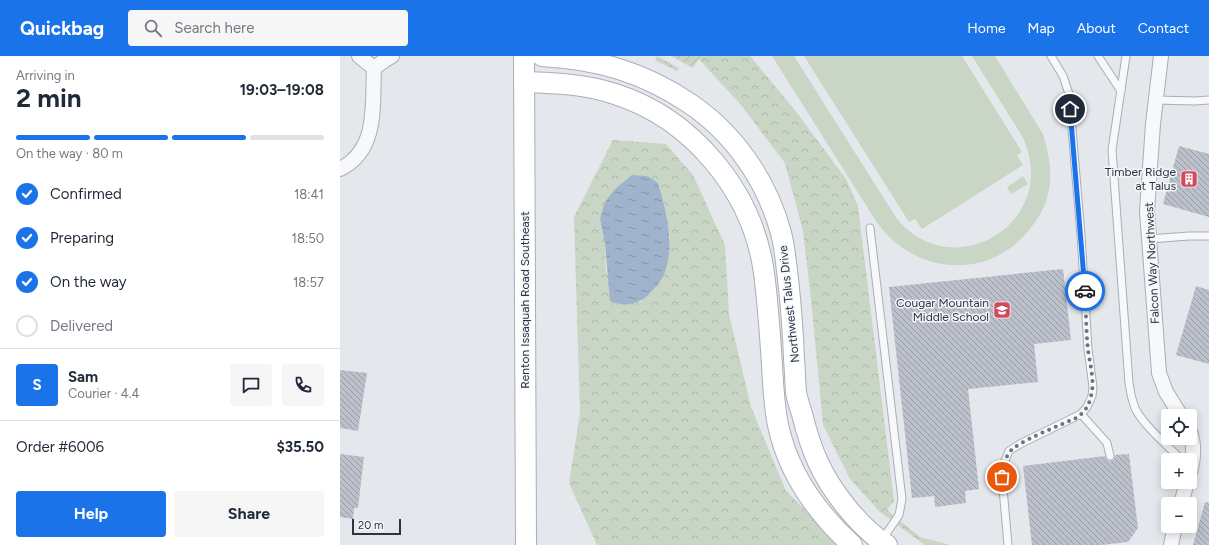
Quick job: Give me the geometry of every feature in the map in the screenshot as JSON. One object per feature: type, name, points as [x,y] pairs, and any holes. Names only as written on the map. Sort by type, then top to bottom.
[{"type":"street","points":[[359,56],[374,68]]},
{"type":"street","points":[[374,68],[392,56]]},
{"type":"street","name":"Renton Issaquah Road Southeast","points":[[524,56],[526,545]]},
{"type":"street","name":"Northwest Talus Drive","points":[[542,56],[575,58],[604,64],[640,76],[657,84],[678,96],[711,120],[742,154],[766,192],[781,234],[786,258],[792,312],[796,392],[807,434],[818,462],[836,492],[856,518],[882,544]]},
{"type":"street","name":"Falcon Way Northwest","points":[[1161,56],[1147,211],[1159,373],[1166,392],[1177,409]]},
{"type":"street","points":[[340,169],[355,159],[369,135],[372,121],[374,68]]},
{"type":"street","name":"Northwest Talus Drive","points":[[524,82],[582,86],[615,94],[631,100],[658,113],[675,124],[702,148],[722,171],[742,203],[760,251],[764,272],[774,397],[778,425],[787,454],[798,479],[815,504],[838,532],[852,545]]},
{"type":"street","points":[[1170,545],[1173,533]]},
{"type":"lane","points":[[1008,545],[1002,477],[1004,463],[1009,451],[1081,414],[1087,407],[1092,396],[1093,388],[1088,348],[1069,94],[1063,76],[1051,56]]},
{"type":"lane","points":[[1098,56],[1121,91]]},
{"type":"lane","points":[[1126,56],[1112,150],[1130,390],[1135,409],[1141,418],[1173,453]]},
{"type":"lane","points":[[1156,100],[1209,100]]},
{"type":"lane","points":[[870,228],[902,499],[899,515],[882,544]]},
{"type":"lane","points":[[1149,239],[1209,236]]},
{"type":"lane","points":[[1081,414],[1107,443],[1110,456]]},
{"type":"green space","points":[[657,56],[679,68],[677,71],[655,60]]},
{"type":"green space","points":[[671,56],[698,56],[700,57],[693,68]]},
{"type":"green space","points":[[696,56],[750,56],[794,109],[846,179],[858,206],[894,501],[887,510],[920,537],[950,545],[925,545],[880,512],[850,479],[823,425],[803,231],[785,163],[741,105]]},
{"type":"green space","points":[[772,56],[794,56],[897,219],[921,239],[947,247],[973,245],[997,235],[1016,217],[1028,194],[1031,167],[1022,136],[972,56],[995,56],[1043,134],[1049,156],[1050,179],[1047,199],[1040,214],[1028,231],[1011,247],[992,258],[971,264],[950,265],[929,261],[909,252],[891,239],[876,221]]},
{"type":"green space","points":[[804,56],[962,56],[1022,152],[1017,155],[1023,165],[922,229],[915,219],[909,222]]},
{"type":"green space","points":[[613,140],[666,144],[693,175],[725,245],[729,314],[751,407],[786,491],[841,545],[597,545],[569,483],[580,413],[574,217]],"holes":[[[658,183],[670,236],[669,255],[642,301],[617,304],[606,270],[605,244],[600,219]]]},
{"type":"green space","points":[[1023,176],[1028,184],[1011,194],[1007,187]]},
{"type":"water","points":[[632,175],[647,176],[658,183],[667,217],[669,240],[668,263],[661,280],[647,296],[634,303],[619,304],[610,301],[605,244],[600,219],[605,202],[615,189]]},
{"type":"building","name":"Timber Ridge at Talus","points":[[1179,146],[1209,154],[1209,217],[1163,204]]},
{"type":"building","name":"Cougar Mountain Middle School","points":[[1063,269],[1071,340],[1034,344],[1038,382],[968,389],[979,489],[965,491],[966,503],[935,507],[934,496],[912,498],[889,287]]},
{"type":"building","points":[[1196,286],[1209,290],[1209,364],[1176,355]]},
{"type":"building","points":[[340,370],[367,373],[358,431],[340,428]]},
{"type":"building","points":[[340,454],[364,457],[358,508],[354,508],[353,519],[340,517]]},
{"type":"building","points":[[1129,454],[1138,528],[1128,542],[1101,545],[1032,545],[1023,466],[1105,456],[1107,460],[1111,461],[1114,459],[1115,455]]},
{"type":"building","points":[[1205,502],[1209,503],[1209,545],[1193,545]]},
{"type":"way so far","points":[[1002,477],[1004,463],[1009,451],[1020,444],[1076,418],[1087,407],[1092,396],[1093,388],[1088,348],[1085,291]]},
{"type":"place","name":"Timber Ridge at Talus","points":[[1189,179]]},
{"type":"place","name":"Cougar Mountain Middle School","points":[[1002,310]]},
{"type":"route","points":[[1070,109],[1085,291]]}]
